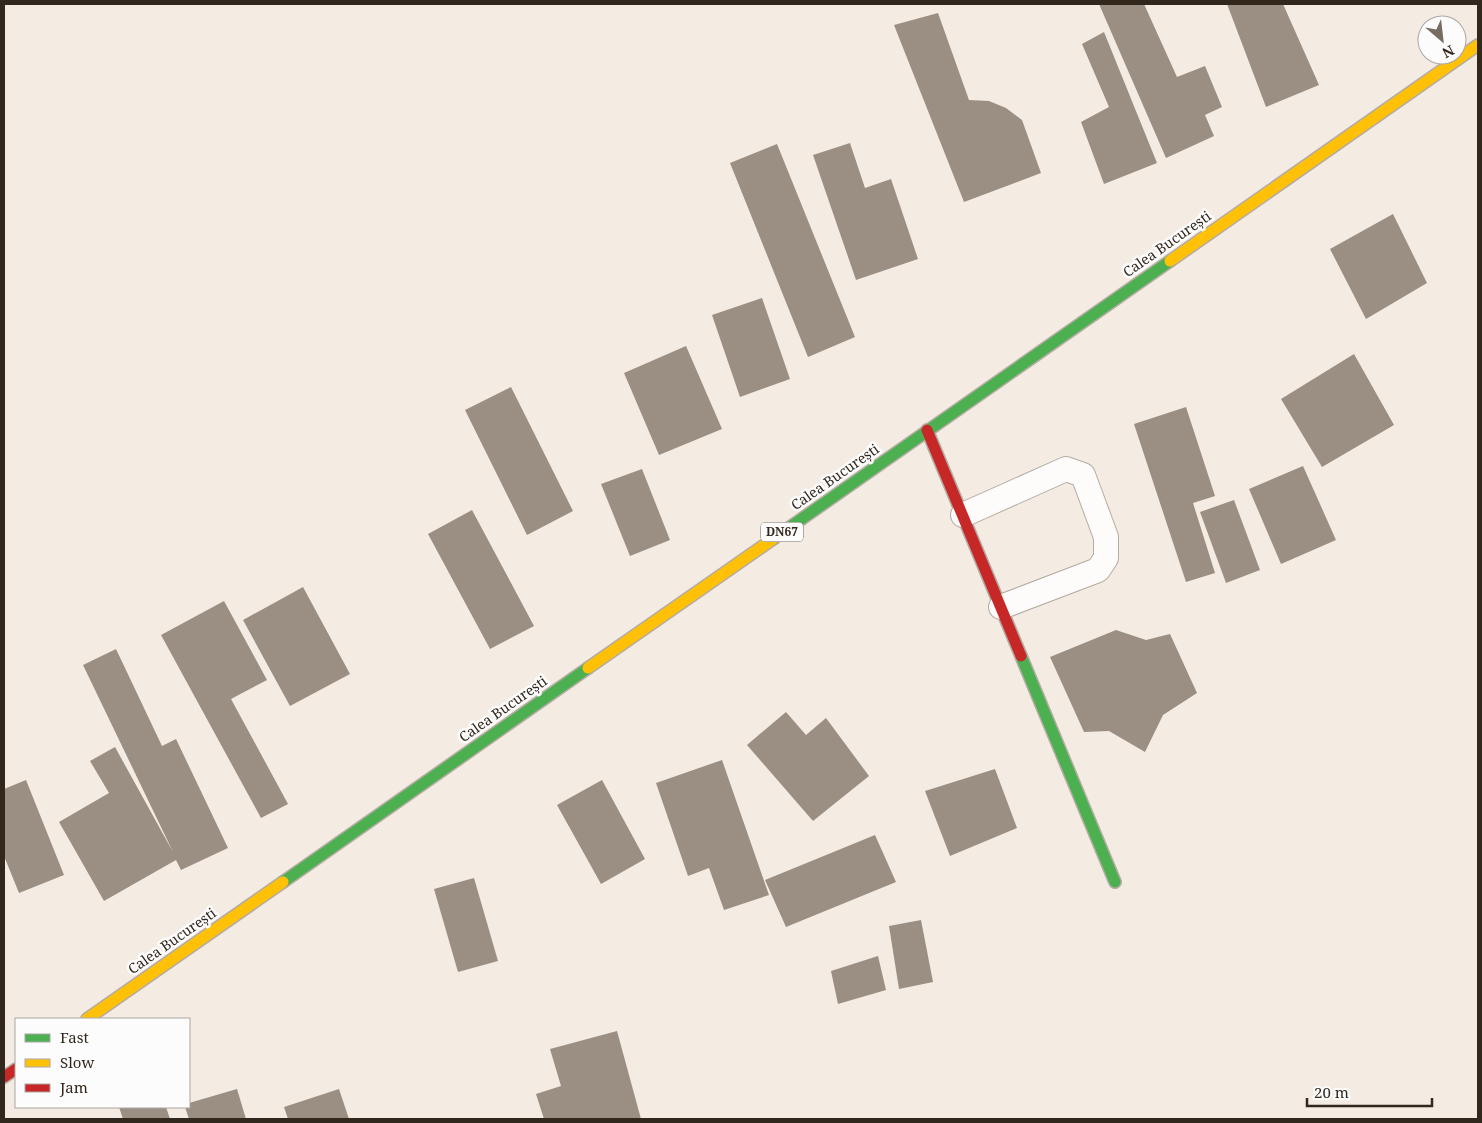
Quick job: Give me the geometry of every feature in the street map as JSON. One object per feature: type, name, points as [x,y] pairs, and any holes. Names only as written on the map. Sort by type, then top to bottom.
[{"type":"main road","name":"Calea București","points":[[88,1018],[1478,45]]},
{"type":"main road","points":[[927,430],[1116,882]]},
{"type":"main road","points":[[4,1077],[15,1070]]},
{"type":"lane","points":[[963,515],[1066,469],[1083,475],[1106,538],[1106,558],[1098,570],[1001,607]]},
{"type":"building","points":[[1099,4],[1144,4],[1177,77],[1205,66],[1222,107],[1205,115],[1214,136],[1166,158]]},
{"type":"building","points":[[1227,4],[1283,4],[1319,85],[1266,107]]},
{"type":"building","points":[[938,13],[969,100],[989,101],[1006,108],[1022,120],[1041,173],[964,202],[894,25]]},
{"type":"building","points":[[1104,32],[1157,163],[1104,184],[1081,122],[1109,107],[1082,44]]},
{"type":"building","points":[[850,143],[865,188],[891,179],[918,259],[856,280],[813,155]]},
{"type":"building","points":[[777,144],[855,337],[808,357],[730,163]]},
{"type":"building","points":[[1393,214],[1427,283],[1366,319],[1330,249]]},
{"type":"building","points":[[762,298],[790,379],[740,397],[712,315]]},
{"type":"building","points":[[686,346],[722,429],[659,455],[624,373]]},
{"type":"building","points":[[1354,354],[1394,425],[1322,467],[1281,399]]},
{"type":"building","points":[[511,387],[573,511],[527,535],[465,410]]},
{"type":"building","points":[[1186,407],[1215,496],[1193,503],[1215,573],[1186,582],[1134,424]]},
{"type":"building","points":[[1303,466],[1336,540],[1281,564],[1249,489]]},
{"type":"building","points":[[642,469],[670,540],[630,556],[601,484]]},
{"type":"building","points":[[1234,500],[1260,570],[1226,583],[1200,512]]},
{"type":"building","points":[[472,510],[534,626],[490,649],[428,534]]},
{"type":"building","points":[[303,587],[350,674],[290,706],[243,620]]},
{"type":"building","points":[[224,601],[267,680],[231,699],[288,804],[261,818],[161,635]]},
{"type":"building","points":[[1116,630],[1146,640],[1170,634],[1197,693],[1163,715],[1145,752],[1109,731],[1084,732],[1050,657]]},
{"type":"building","points":[[116,649],[162,746],[176,739],[228,848],[181,870],[176,860],[104,901],[59,822],[109,793],[90,761],[115,747],[173,852],[83,665]]},
{"type":"building","points":[[786,712],[806,735],[826,718],[869,776],[813,821],[747,745]]},
{"type":"building","points":[[722,760],[769,895],[724,910],[709,868],[688,876],[656,783]]},
{"type":"building","points":[[995,769],[1017,828],[950,856],[925,791]]},
{"type":"building","points":[[26,780],[64,875],[19,893],[4,856],[4,789]]},
{"type":"building","points":[[602,780],[645,859],[601,884],[557,805]]},
{"type":"building","points":[[875,835],[896,882],[786,927],[765,880]]},
{"type":"building","points":[[474,878],[498,961],[458,972],[434,889]]},
{"type":"building","points":[[921,920],[933,982],[899,989],[889,926]]},
{"type":"building","points":[[878,956],[886,990],[838,1004],[831,971]]},
{"type":"building","points":[[617,1031],[641,1119],[544,1119],[536,1094],[561,1086],[550,1049]]},
{"type":"building","points":[[237,1089],[246,1119],[189,1119],[185,1108],[190,1108],[190,1103]]},
{"type":"building","points":[[339,1089],[349,1119],[288,1119],[284,1107]]},
{"type":"building","points":[[119,1108],[166,1108],[170,1119],[123,1119]]},
{"type":"traffic: fast","points":[[773,539],[1170,261]]},
{"type":"traffic: fast","points":[[1021,656],[1115,882]]},
{"type":"traffic: fast","points":[[283,882],[588,668]]},
{"type":"traffic: slow","points":[[1170,261],[1478,45]]},
{"type":"traffic: slow","points":[[588,668],[773,539]]},
{"type":"traffic: slow","points":[[88,1018],[283,882]]},
{"type":"traffic: jam","points":[[927,430],[1021,656]]},
{"type":"traffic: jam","points":[[4,1077],[15,1070]]}]
